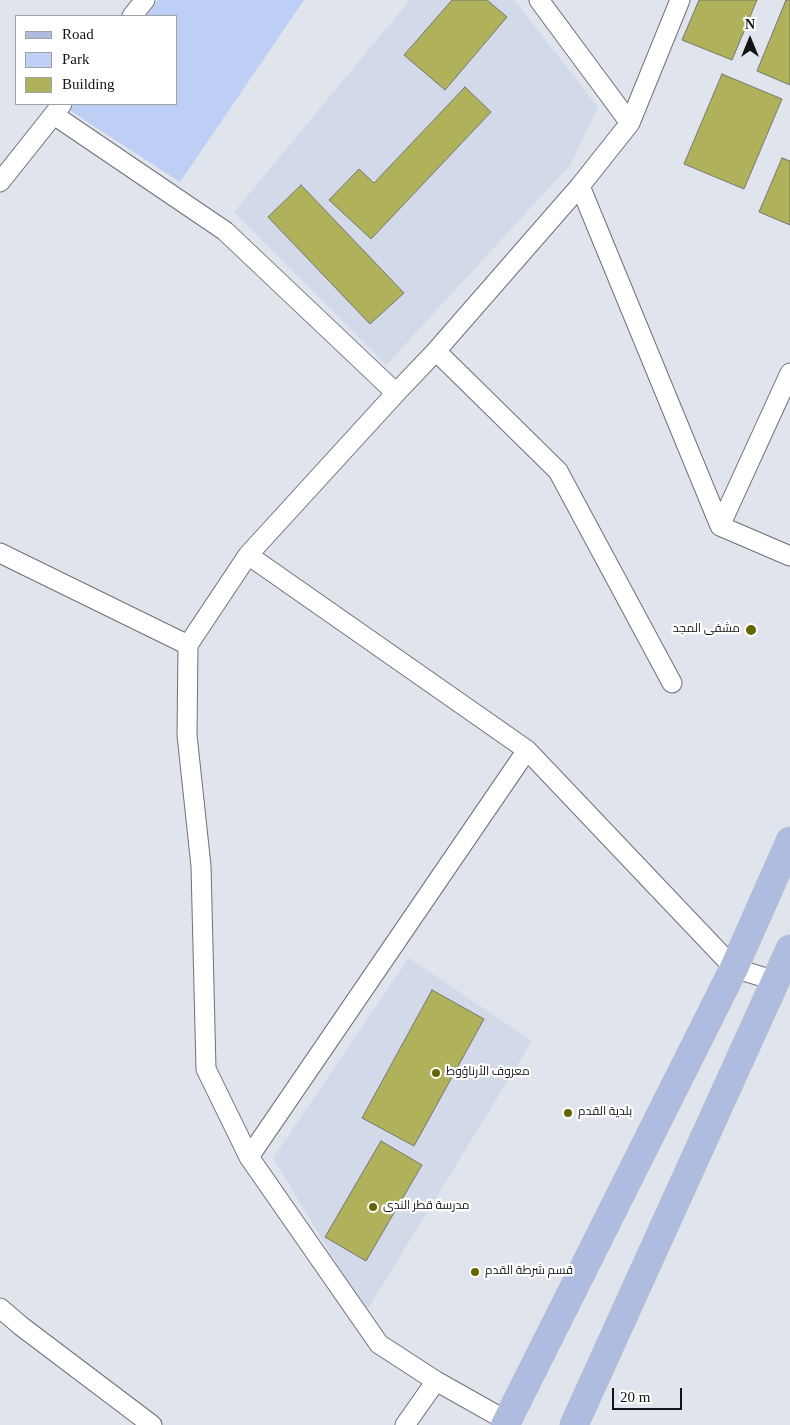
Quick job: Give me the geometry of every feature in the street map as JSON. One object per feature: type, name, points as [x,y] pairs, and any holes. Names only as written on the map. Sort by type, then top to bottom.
[{"type":"main road","points":[[506,1423],[734,968],[790,841]]},
{"type":"main road","points":[[574,1425],[790,949]]},
{"type":"street","points":[[133,15],[145,0]]},
{"type":"street","points":[[539,0],[630,122]]},
{"type":"street","points":[[506,1423],[379,1344],[249,1156],[206,1069],[201,866],[187,735],[188,645],[248,555],[436,351],[580,186],[630,122],[680,0]]},
{"type":"street","points":[[0,182],[58,109],[225,231],[396,393]]},
{"type":"street","points":[[580,186],[720,526],[790,556]]},
{"type":"street","points":[[436,351],[558,471],[672,683]]},
{"type":"street","points":[[720,526],[790,373]]},
{"type":"street","points":[[0,553],[188,645]]},
{"type":"street","points":[[248,555],[527,750],[734,968],[776,981]]},
{"type":"street","points":[[249,1156],[527,750]]},
{"type":"street","points":[[0,1308],[152,1425]]},
{"type":"street","points":[[405,1425],[436,1381]]},
{"type":"shaded area","points":[[410,0],[514,0],[598,107],[571,164],[386,365],[234,212]]},
{"type":"shaded area","points":[[409,958],[532,1041],[366,1312],[273,1158]]},
{"type":"green space","points":[[158,0],[304,0],[180,182],[69,110],[73,105],[178,105],[178,15],[145,15]]},
{"type":"building","points":[[452,0],[487,0],[507,17],[445,90],[404,55]]},
{"type":"building","points":[[699,0],[757,0],[732,60],[682,40]]},
{"type":"building","points":[[786,0],[790,0],[790,85],[757,71]]},
{"type":"building","points":[[722,74],[782,99],[744,189],[684,164]]},
{"type":"building","points":[[465,87],[491,112],[371,239],[329,200],[359,169],[374,183]]},
{"type":"building","points":[[782,158],[790,161],[790,225],[759,212]]},
{"type":"building","points":[[301,185],[404,293],[370,324],[268,217]]},
{"type":"building","points":[[432,990],[484,1019],[414,1146],[362,1118]]},
{"type":"building","points":[[381,1141],[422,1165],[366,1261],[325,1237]]},
{"type":"place","name":"مشفى المجد","points":[[751,630]]},
{"type":"place","name":"معروف الأرناؤوط","points":[[436,1073]]},
{"type":"place","name":"بلدية القدم","points":[[568,1113]]},
{"type":"place","name":"مدرسة قطر الندى","points":[[373,1207]]},
{"type":"place","name":"قسم شرطة القدم","points":[[475,1272]]}]
